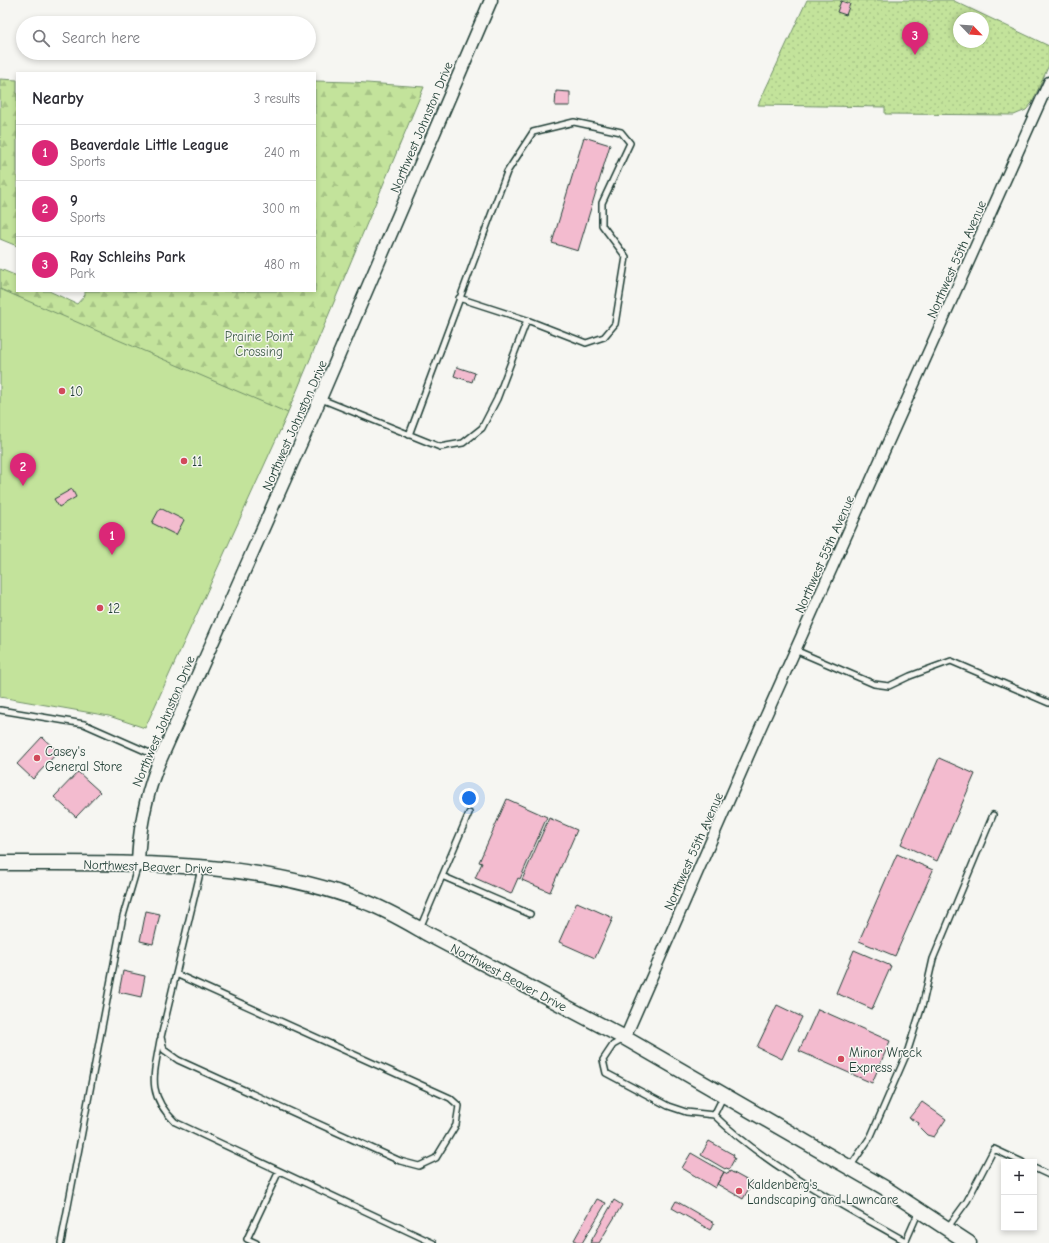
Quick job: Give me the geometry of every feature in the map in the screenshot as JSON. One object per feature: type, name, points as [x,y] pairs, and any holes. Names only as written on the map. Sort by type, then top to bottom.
[{"type":"main road","name":"Northwest Beaver Drive","points":[[0,863],[201,866],[267,874],[328,889],[364,901],[397,916],[625,1038],[849,1167],[969,1243]]},
{"type":"street","name":"Northwest Johnston Drive","points":[[138,864],[142,814],[148,791],[161,758],[320,398],[491,0]]},
{"type":"street","name":"Northwest 55th Avenue","points":[[625,1038],[795,650],[1049,82]]},
{"type":"lane","points":[[409,435],[459,298],[506,172],[533,132],[574,122],[621,132],[630,143],[602,203],[602,225],[626,256],[615,324],[604,337],[586,343],[527,320],[459,298]]},
{"type":"lane","points":[[320,398],[440,447],[463,443],[482,428],[497,399],[527,320]]},
{"type":"lane","points":[[795,650],[874,684],[889,686],[910,676],[951,661],[1049,703]]},
{"type":"lane","points":[[0,710],[84,724],[161,758]]},
{"type":"lane","points":[[420,929],[469,813]]},
{"type":"lane","points":[[849,1167],[871,1136],[907,1053],[923,1003],[933,959],[993,815]]},
{"type":"lane","points":[[61,1243],[123,916],[138,864]]},
{"type":"lane","points":[[201,866],[161,1037],[153,1081],[157,1098],[163,1110],[175,1122],[433,1243]]},
{"type":"lane","points":[[442,876],[530,914]]},
{"type":"lane","points":[[161,1037],[164,1050],[178,1060],[400,1161],[419,1166],[436,1158],[456,1125],[459,1106],[450,1098],[176,974]]},
{"type":"lane","points":[[625,1038],[613,1045],[603,1060],[606,1074],[668,1106],[686,1112],[714,1116],[737,1138],[821,1192],[905,1242],[919,1210]]},
{"type":"lane","points":[[714,1116],[724,1095]]},
{"type":"lane","points":[[947,1228],[967,1201],[994,1149],[1016,1159]]},
{"type":"lane","points":[[1037,1169],[1049,1175]]},
{"type":"lane","points":[[256,1243],[246,1241],[279,1171]]},
{"type":"green space","points":[[807,0],[952,0],[977,12],[953,12],[953,48],[989,48],[989,18],[1049,46],[1049,65],[1032,103],[1026,110],[1014,115],[885,114],[885,107],[758,105]]},
{"type":"green space","points":[[0,79],[16,80],[16,246],[0,239]]},
{"type":"green space","name":"Prairie Point Crossing","points":[[316,81],[424,87],[280,431],[0,297],[0,269],[16,276],[16,292],[51,292],[77,304],[85,295],[85,292],[316,292]]},
{"type":"green space","points":[[0,289],[288,413],[145,728],[109,716],[0,697]]},
{"type":"building","points":[[841,1],[850,4],[846,15],[837,12]]},
{"type":"building","points":[[556,91],[570,92],[570,106],[555,106]]},
{"type":"building","points":[[584,137],[610,145],[578,251],[552,243]]},
{"type":"building","points":[[457,367],[475,373],[472,382],[454,376]]},
{"type":"building","points":[[72,489],[76,497],[59,507],[54,499]]},
{"type":"building","points":[[160,508],[184,520],[176,535],[152,523]]},
{"type":"building","name":"Casey's General Store","points":[[42,737],[58,752],[33,779],[17,764]]},
{"type":"building","points":[[939,758],[975,774],[937,861],[901,844]]},
{"type":"building","name":"Casey's General Store","points":[[78,772],[100,792],[76,817],[54,797]]},
{"type":"building","points":[[507,799],[547,817],[520,879],[518,878],[511,894],[475,878],[482,863],[479,862]]},
{"type":"building","points":[[549,818],[577,830],[550,892],[522,880]]},
{"type":"building","points":[[897,854],[933,870],[895,956],[859,941]]},
{"type":"building","points":[[577,902],[613,918],[595,958],[559,942]]},
{"type":"building","points":[[146,911],[160,914],[153,944],[140,941]]},
{"type":"building","points":[[854,950],[891,966],[872,1009],[836,993]]},
{"type":"building","points":[[123,971],[145,976],[141,997],[119,992]]},
{"type":"building","points":[[777,1005],[802,1017],[782,1059],[757,1047]]},
{"type":"building","points":[[818,1009],[890,1041],[872,1083],[799,1051]]},
{"type":"building","points":[[922,1102],[946,1119],[934,1137],[927,1135],[918,1126],[919,1123],[909,1118]]},
{"type":"building","points":[[709,1141],[734,1155],[733,1157],[735,1158],[729,1169],[725,1169],[701,1155]]},
{"type":"building","points":[[691,1153],[724,1172],[715,1188],[682,1168]]},
{"type":"building","name":"Kaldenberg's Landscaping and Lawncare","points":[[730,1171],[752,1183],[743,1199],[717,1184],[724,1172],[728,1174]]},
{"type":"building","points":[[597,1199],[606,1203],[582,1243],[579,1243],[574,1240]]},
{"type":"building","points":[[614,1200],[622,1205],[599,1243],[590,1243]]},
{"type":"building","points":[[676,1201],[714,1223],[710,1230],[672,1208]]},
{"type":"place","name":"Ray Schleihs Park","points":[[915,55]]},
{"type":"place","name":"10","points":[[62,391]]},
{"type":"place","name":"11","points":[[184,461]]},
{"type":"place","name":"9","points":[[23,486]]},
{"type":"place","name":"Beaverdale Little League","points":[[112,555]]},
{"type":"place","name":"12","points":[[100,608]]},
{"type":"place","name":"Casey's General Store","points":[[37,758]]},
{"type":"place","name":"Minor Wreck Express","points":[[841,1059]]},
{"type":"place","name":"Kaldenberg's Landscaping and Lawncare","points":[[739,1191]]}]
